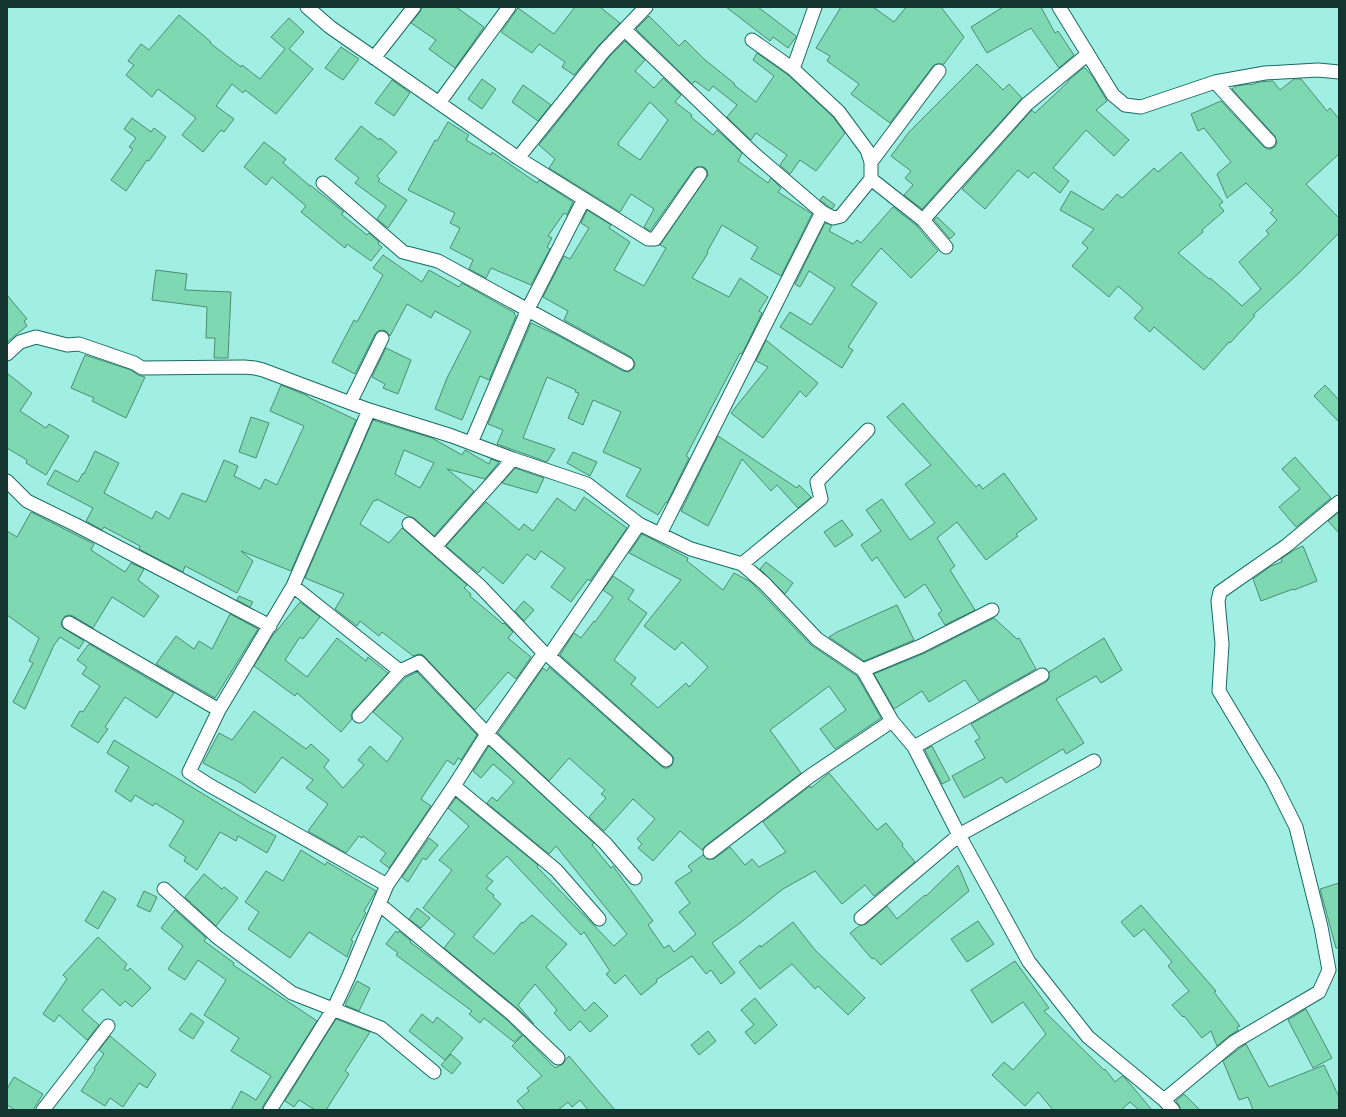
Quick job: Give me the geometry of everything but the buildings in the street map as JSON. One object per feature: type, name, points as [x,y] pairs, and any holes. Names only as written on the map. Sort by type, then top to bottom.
[{"type":"street","points":[[307,7],[330,27],[518,158],[648,240],[655,239],[700,174]]},
{"type":"street","points":[[374,58],[414,7]]},
{"type":"street","points":[[438,103],[509,7]]},
{"type":"street","points":[[518,158],[604,51],[646,7]]},
{"type":"street","points":[[793,69],[815,7]]},
{"type":"street","points":[[1059,7],[1113,95],[1125,105],[1141,107],[1215,82],[1265,73],[1318,70],[1339,72]]},
{"type":"street","points":[[625,30],[752,152],[822,212],[833,218],[841,216],[871,179],[871,162],[867,150],[839,112],[793,69],[752,40]]},
{"type":"street","points":[[923,220],[1027,104],[1088,54]]},
{"type":"street","points":[[871,162],[939,71]]},
{"type":"street","points":[[1215,82],[1269,141]]},
{"type":"street","points":[[871,179],[923,220],[946,248]]},
{"type":"street","points":[[323,183],[403,252],[438,261],[627,364]]},
{"type":"street","points":[[471,443],[528,309],[584,199]]},
{"type":"street","points":[[660,534],[822,212]]},
{"type":"street","points":[[7,354],[20,342],[36,337],[67,346],[79,344],[134,363],[142,368],[255,368],[369,410],[471,443],[587,484],[639,524],[691,549],[742,564],[764,583],[817,639],[863,670],[892,721],[914,747],[959,835],[1029,962],[1088,1037],[1164,1100],[1173,1110]]},
{"type":"street","points":[[350,403],[382,338]]},
{"type":"street","points":[[369,410],[293,586],[219,710],[189,772],[209,786],[387,885]]},
{"type":"street","points":[[742,564],[821,499],[818,482],[868,430]]},
{"type":"street","points":[[435,547],[513,459]]},
{"type":"street","points":[[7,481],[27,501],[270,626]]},
{"type":"street","points":[[1164,1100],[1234,1042],[1318,992],[1330,970],[1296,827],[1273,782],[1219,691],[1222,644],[1218,601],[1220,592],[1286,546],[1339,502]]},
{"type":"street","points":[[409,524],[480,586],[546,654],[666,760]]},
{"type":"street","points":[[270,1110],[334,1008],[387,885],[487,734],[639,524]]},
{"type":"street","points":[[293,586],[400,670]]},
{"type":"street","points":[[863,670],[921,646],[992,610]]},
{"type":"street","points":[[69,623],[219,710]]},
{"type":"street","points":[[359,716],[400,670],[418,662],[487,734],[605,843],[636,878]]},
{"type":"street","points":[[914,747],[1042,675]]},
{"type":"street","points":[[710,852],[810,776],[892,721]]},
{"type":"street","points":[[861,918],[959,835],[1094,762]]},
{"type":"street","points":[[454,786],[556,870],[599,919]]},
{"type":"street","points":[[164,889],[217,937],[292,993],[334,1008],[381,1028],[434,1072]]},
{"type":"street","points":[[379,904],[512,1014],[558,1058]]},
{"type":"street","points":[[43,1110],[108,1026]]}]
